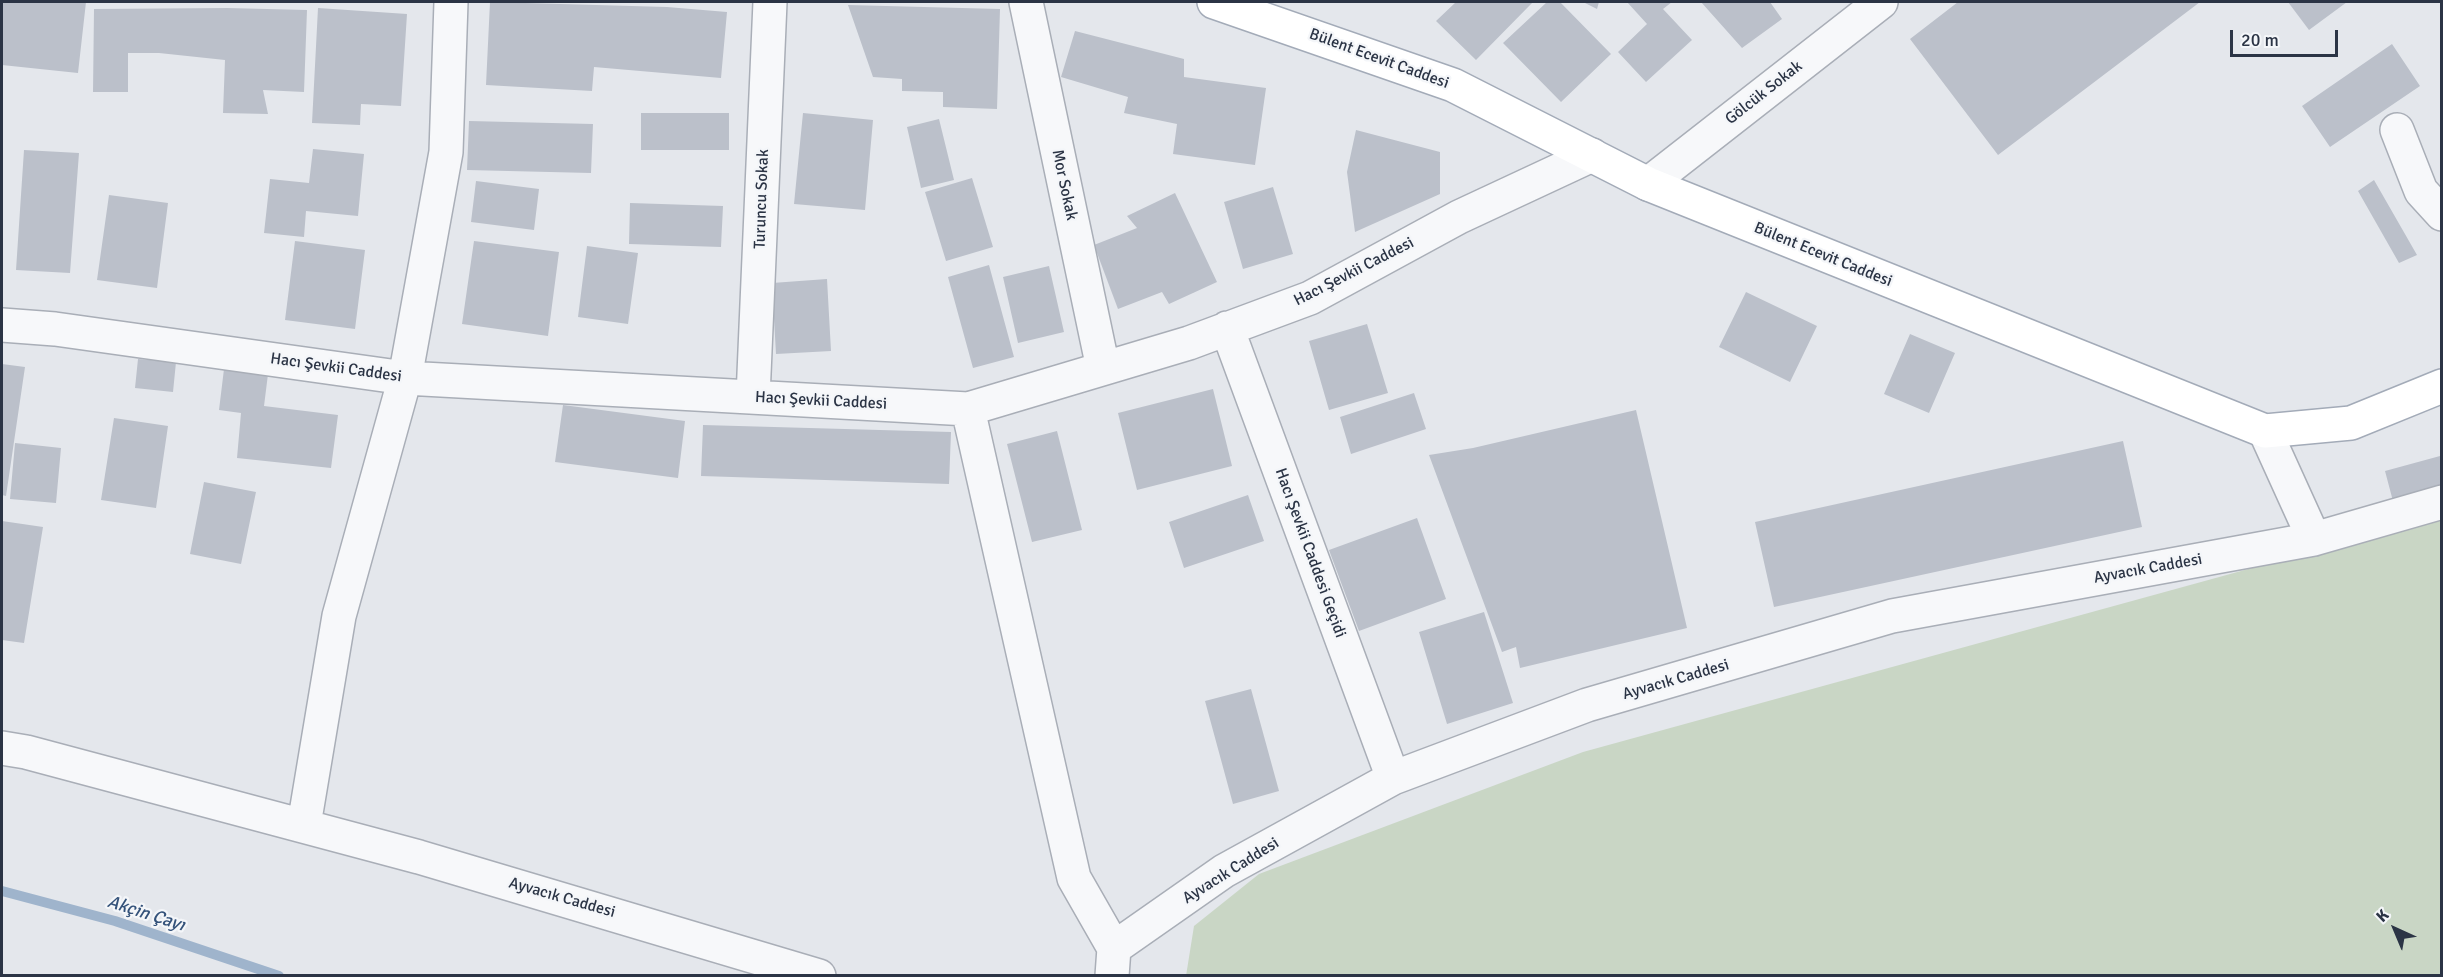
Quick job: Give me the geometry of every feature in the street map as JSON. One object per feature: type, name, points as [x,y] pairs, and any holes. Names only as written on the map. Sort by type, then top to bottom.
[{"type":"main road","name":"Bülent Ecevit Caddesi","points":[[1225,3],[1454,85],[1648,184],[2265,431],[2351,423],[2442,386]]},
{"type":"street","points":[[304,825],[339,616],[405,378],[446,152],[451,2]]},
{"type":"street","name":"Turuncu Sokak","points":[[753,397],[770,2]]},
{"type":"street","name":"Mor Sokak","points":[[1026,2],[1103,368]]},
{"type":"street","name":"Gölcük Sokak","points":[[1648,184],[1881,2]]},
{"type":"street","points":[[2397,130],[2421,191],[2442,214]]},
{"type":"street","name":"Hacı Şevkii Caddesi","points":[[2,325],[67,331],[405,378],[968,409],[1189,342],[1310,298],[1459,217],[1592,155]]},
{"type":"street","name":"Hacı Şevkii Caddesi Geçidi","points":[[1227,328],[1393,778]]},
{"type":"street","points":[[968,409],[1074,878],[1113,962]]},
{"type":"street","points":[[2265,431],[2314,539]]},
{"type":"street","name":"Ayvacık Caddesi","points":[[1113,962],[1224,871],[1393,778],[1587,705],[1892,616],[2314,539],[2442,502]]},
{"type":"street","name":"Ayvacık Caddesi","points":[[2,748],[26,752],[419,856],[819,975]]},
{"type":"green space","points":[[2441,516],[2441,975],[1186,976],[1194,926],[1259,874],[1583,752]]},
{"type":"building","points":[[2,2],[86,2],[78,73],[2,65]]},
{"type":"building","points":[[490,2],[667,7],[727,12],[721,78],[594,67],[592,91],[486,85]]},
{"type":"building","points":[[1456,2],[1533,2],[1476,60],[1436,21]]},
{"type":"building","points":[[1547,2],[1560,2],[1611,54],[1561,102],[1503,43]]},
{"type":"building","points":[[1583,2],[1599,2],[1597,9]]},
{"type":"building","points":[[1627,2],[1672,2],[1663,9],[1692,40],[1646,82],[1618,52],[1647,24]]},
{"type":"building","points":[[1701,2],[1770,2],[1782,19],[1742,48]]},
{"type":"building","points":[[1958,2],[2200,2],[1998,155],[1910,39]]},
{"type":"building","points":[[2288,2],[2347,2],[2309,30]]},
{"type":"building","points":[[848,5],[1000,9],[997,109],[943,107],[943,92],[902,91],[902,79],[873,77]]},
{"type":"building","points":[[318,8],[407,14],[401,106],[361,104],[360,125],[312,123]]},
{"type":"building","points":[[94,9],[307,10],[304,92],[263,90],[268,114],[223,113],[225,60],[159,53],[128,53],[128,92],[93,92]]},
{"type":"building","points":[[1075,31],[1184,59],[1184,77],[1266,88],[1255,165],[1173,154],[1177,124],[1124,113],[1128,97],[1061,77]]},
{"type":"building","points":[[2392,44],[2420,86],[2330,147],[2302,106]]},
{"type":"building","points":[[641,113],[729,113],[729,150],[641,150]]},
{"type":"building","points":[[803,113],[873,120],[865,210],[794,204]]},
{"type":"building","points":[[939,119],[954,180],[921,188],[907,127]]},
{"type":"building","points":[[469,121],[593,124],[591,173],[467,170]]},
{"type":"building","points":[[1356,130],[1440,152],[1440,194],[1355,232],[1347,172]]},
{"type":"building","points":[[313,149],[364,154],[358,216],[306,211],[304,237],[264,233],[270,179],[309,183]]},
{"type":"building","points":[[24,150],[79,153],[70,273],[16,270]]},
{"type":"building","points":[[972,178],[993,247],[946,261],[925,192]]},
{"type":"building","points":[[2374,180],[2417,255],[2399,263],[2358,191]]},
{"type":"building","points":[[476,181],[539,189],[534,230],[471,222]]},
{"type":"building","points":[[1273,187],[1293,254],[1243,269],[1224,202]]},
{"type":"building","points":[[1175,193],[1217,282],[1169,304],[1162,292],[1118,309],[1094,245],[1137,228],[1127,216]]},
{"type":"building","points":[[109,195],[168,203],[157,288],[97,280]]},
{"type":"building","points":[[630,203],[723,206],[721,247],[629,244]]},
{"type":"building","points":[[295,241],[365,250],[355,329],[285,320]]},
{"type":"building","points":[[474,241],[559,252],[548,336],[462,324]]},
{"type":"building","points":[[587,246],[638,253],[628,324],[578,317]]},
{"type":"building","points":[[989,265],[1014,357],[973,368],[948,277]]},
{"type":"building","points":[[1049,266],[1064,332],[1018,343],[1003,277]]},
{"type":"building","points":[[827,279],[831,351],[776,354],[772,283]]},
{"type":"building","points":[[1746,292],[1817,326],[1790,382],[1719,347]]},
{"type":"building","points":[[1367,324],[1388,393],[1329,410],[1309,341]]},
{"type":"building","points":[[1910,334],[1955,353],[1929,413],[1884,394]]},
{"type":"building","points":[[138,359],[176,362],[173,392],[135,388]]},
{"type":"building","points":[[2,364],[25,367],[6,496],[2,495]]},
{"type":"building","points":[[224,369],[268,374],[264,406],[338,415],[331,468],[237,458],[241,413],[219,410]]},
{"type":"building","points":[[1213,389],[1232,466],[1137,490],[1118,413]]},
{"type":"building","points":[[1414,393],[1426,429],[1351,454],[1340,417]]},
{"type":"building","points":[[563,405],[685,421],[678,478],[555,462]]},
{"type":"building","points":[[1636,410],[1687,628],[1520,668],[1516,647],[1502,652],[1429,455],[1473,448]]},
{"type":"building","points":[[114,418],[168,426],[156,508],[101,500]]},
{"type":"building","points":[[703,425],[951,432],[949,484],[701,476]]},
{"type":"building","points":[[1057,431],[1082,530],[1032,542],[1007,444]]},
{"type":"building","points":[[2123,441],[2142,527],[1774,607],[1755,522]]},
{"type":"building","points":[[15,443],[61,448],[56,503],[10,499]]},
{"type":"building","points":[[2440,456],[2442,492],[2394,505],[2385,471]]},
{"type":"building","points":[[204,482],[256,492],[241,564],[190,554]]},
{"type":"building","points":[[1248,495],[1264,541],[1184,568],[1169,522]]},
{"type":"building","points":[[1417,518],[1446,599],[1359,631],[1329,550]]},
{"type":"building","points":[[2,521],[43,527],[24,643],[2,640]]},
{"type":"building","points":[[1484,612],[1513,703],[1447,724],[1419,632]]},
{"type":"building","points":[[1251,689],[1279,791],[1233,804],[1205,701]]},
{"type":"waterway","name":"Akçin Çayı","points":[[2,891],[115,921],[279,976]]}]
